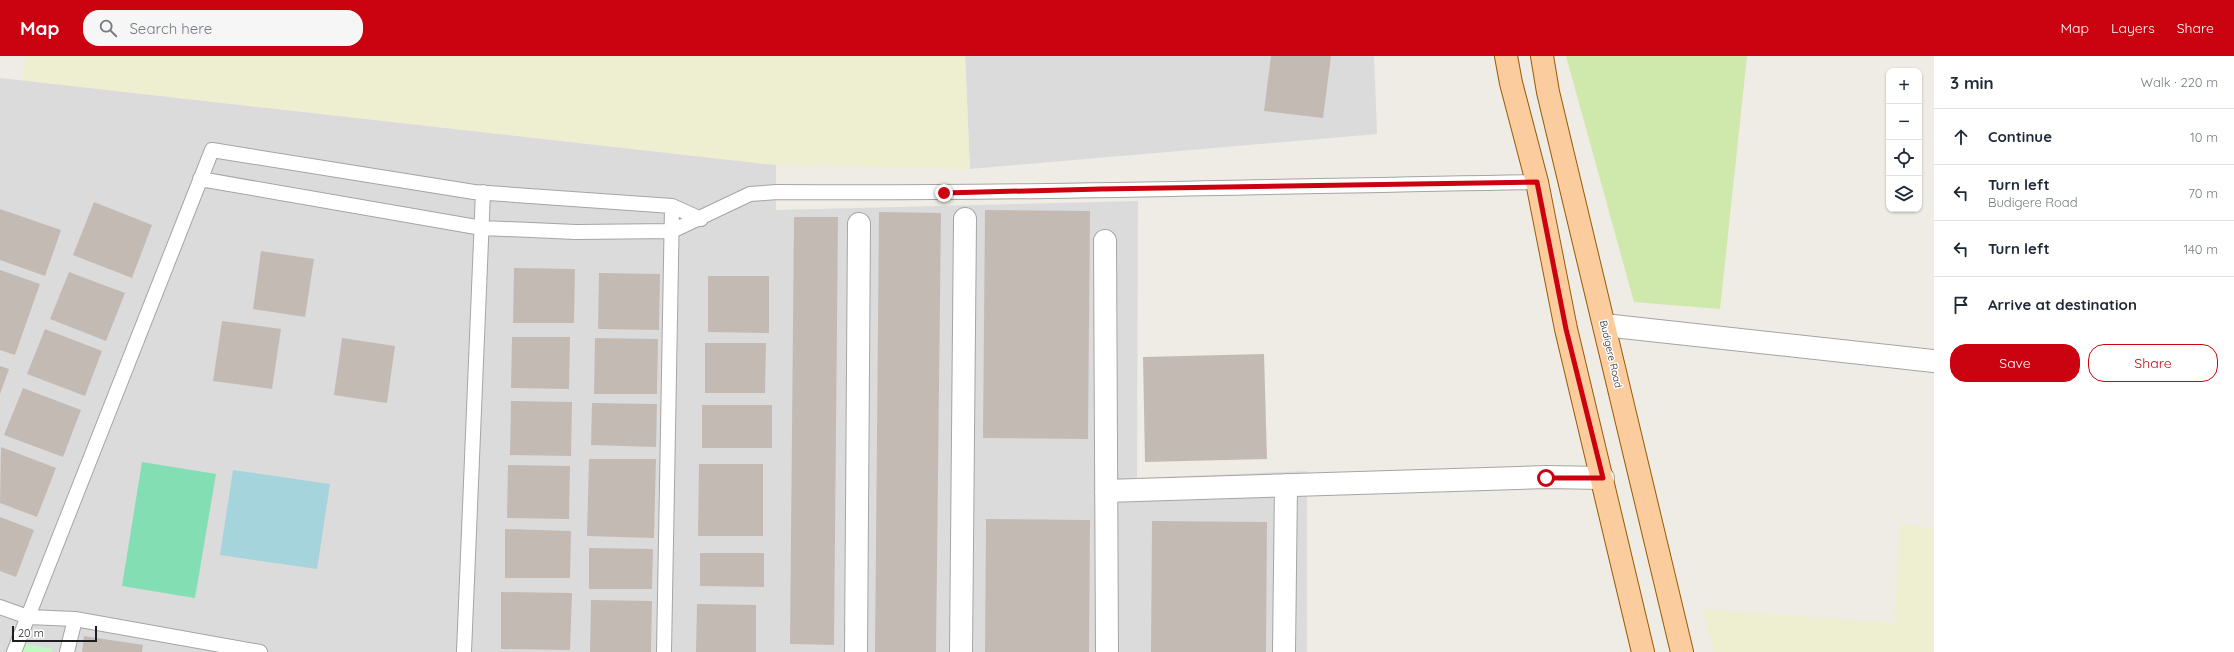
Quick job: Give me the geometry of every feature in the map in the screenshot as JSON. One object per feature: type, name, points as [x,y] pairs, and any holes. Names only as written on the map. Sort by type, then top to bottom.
[{"type":"main road","points":[[1506,56],[1511,83],[1537,182],[1566,329],[1603,478],[1643,652]]},
{"type":"main road","name":"Budigere Road","points":[[1542,56],[1548,92],[1682,652]]},
{"type":"street","points":[[961,652],[965,219]]},
{"type":"street","points":[[856,652],[859,224]]},
{"type":"street","points":[[1105,241],[1107,652]]},
{"type":"street","points":[[1604,324],[1934,362]]},
{"type":"street","points":[[1106,491],[1546,478],[1603,478]]},
{"type":"street","points":[[1284,652],[1286,485]]},
{"type":"lane","points":[[14,652],[212,150],[483,192],[672,206],[701,219]]},
{"type":"lane","points":[[200,180],[482,228],[576,232],[672,231],[701,219],[750,194],[777,192],[944,193],[1537,182]]},
{"type":"lane","points":[[464,652],[483,192]]},
{"type":"lane","points":[[664,652],[672,206]]},
{"type":"lane","points":[[0,607],[28,616],[75,619],[245,651],[260,652]]},
{"type":"lane","points":[[67,652],[75,619]]},
{"type":"shaded area","points":[[965,56],[1374,56],[1377,134],[970,169]]},
{"type":"shaded area","points":[[0,78],[776,165],[776,210],[1138,201],[1137,478],[1307,471],[1307,652],[0,652]]},
{"type":"green space","points":[[27,56],[965,56],[970,169],[776,165],[21,80]]},
{"type":"green space","points":[[1566,56],[1747,56],[1720,309],[1634,302]]},
{"type":"green space","points":[[142,462],[216,474],[195,598],[122,586]]},
{"type":"green space","points":[[1900,524],[1934,528],[1934,652],[1714,652],[1703,609],[1894,623]]},
{"type":"green space","points":[[25,644],[53,649],[52,652],[22,652]]},
{"type":"water","points":[[233,470],[330,484],[317,569],[220,555]]},
{"type":"building","points":[[1271,56],[1331,56],[1323,118],[1264,111]]},
{"type":"building","points":[[94,202],[152,225],[132,278],[73,255]]},
{"type":"building","points":[[0,209],[61,230],[45,276],[0,260]]},
{"type":"building","points":[[985,210],[1090,211],[1088,439],[983,438]]},
{"type":"building","points":[[879,212],[941,213],[936,652],[875,652]]},
{"type":"building","points":[[794,217],[838,217],[834,645],[790,644]]},
{"type":"building","points":[[261,251],[314,259],[305,317],[253,309]]},
{"type":"building","points":[[514,268],[575,269],[574,323],[513,323]]},
{"type":"building","points":[[0,270],[40,284],[15,355],[0,350]]},
{"type":"building","points":[[69,272],[125,293],[106,341],[50,319]]},
{"type":"building","points":[[599,273],[660,274],[659,330],[598,329]]},
{"type":"building","points":[[708,276],[769,276],[769,333],[708,332]]},
{"type":"building","points":[[222,321],[281,329],[272,389],[213,381]]},
{"type":"building","points":[[45,329],[102,351],[85,396],[27,374]]},
{"type":"building","points":[[512,337],[570,337],[569,389],[511,388]]},
{"type":"building","points":[[342,338],[395,346],[387,403],[334,395]]},
{"type":"building","points":[[595,338],[658,339],[657,394],[594,394]]},
{"type":"building","points":[[705,343],[766,343],[765,393],[705,393]]},
{"type":"building","points":[[1264,354],[1267,459],[1145,462],[1143,357]]},
{"type":"building","points":[[0,366],[9,369],[0,394]]},
{"type":"building","points":[[23,388],[81,410],[63,457],[4,435]]},
{"type":"building","points":[[511,401],[572,402],[571,456],[510,455]]},
{"type":"building","points":[[592,403],[657,404],[656,447],[591,445]]},
{"type":"building","points":[[702,405],[772,405],[772,448],[702,448]]},
{"type":"building","points":[[1,447],[56,468],[37,517],[0,503]]},
{"type":"building","points":[[589,459],[656,459],[654,538],[587,536]]},
{"type":"building","points":[[699,464],[763,464],[763,536],[698,536]]},
{"type":"building","points":[[508,465],[570,466],[569,519],[507,518]]},
{"type":"building","points":[[0,517],[34,530],[16,577],[0,571]]},
{"type":"building","points":[[986,519],[1090,520],[1089,652],[985,652]]},
{"type":"building","points":[[1152,521],[1267,522],[1266,652],[1151,652]]},
{"type":"building","points":[[505,529],[571,531],[570,578],[505,578]]},
{"type":"building","points":[[589,548],[653,549],[652,589],[589,589]]},
{"type":"building","points":[[700,553],[764,553],[764,587],[700,586]]},
{"type":"building","points":[[501,592],[572,593],[570,650],[501,649]]},
{"type":"building","points":[[591,600],[652,601],[651,652],[590,652]]},
{"type":"building","points":[[697,604],[756,605],[756,652],[696,652]]},
{"type":"building","points":[[84,636],[143,645],[142,652],[82,652]]},
{"type":"route","points":[[944,193],[1537,182],[1566,329],[1603,478],[1546,478]]}]
